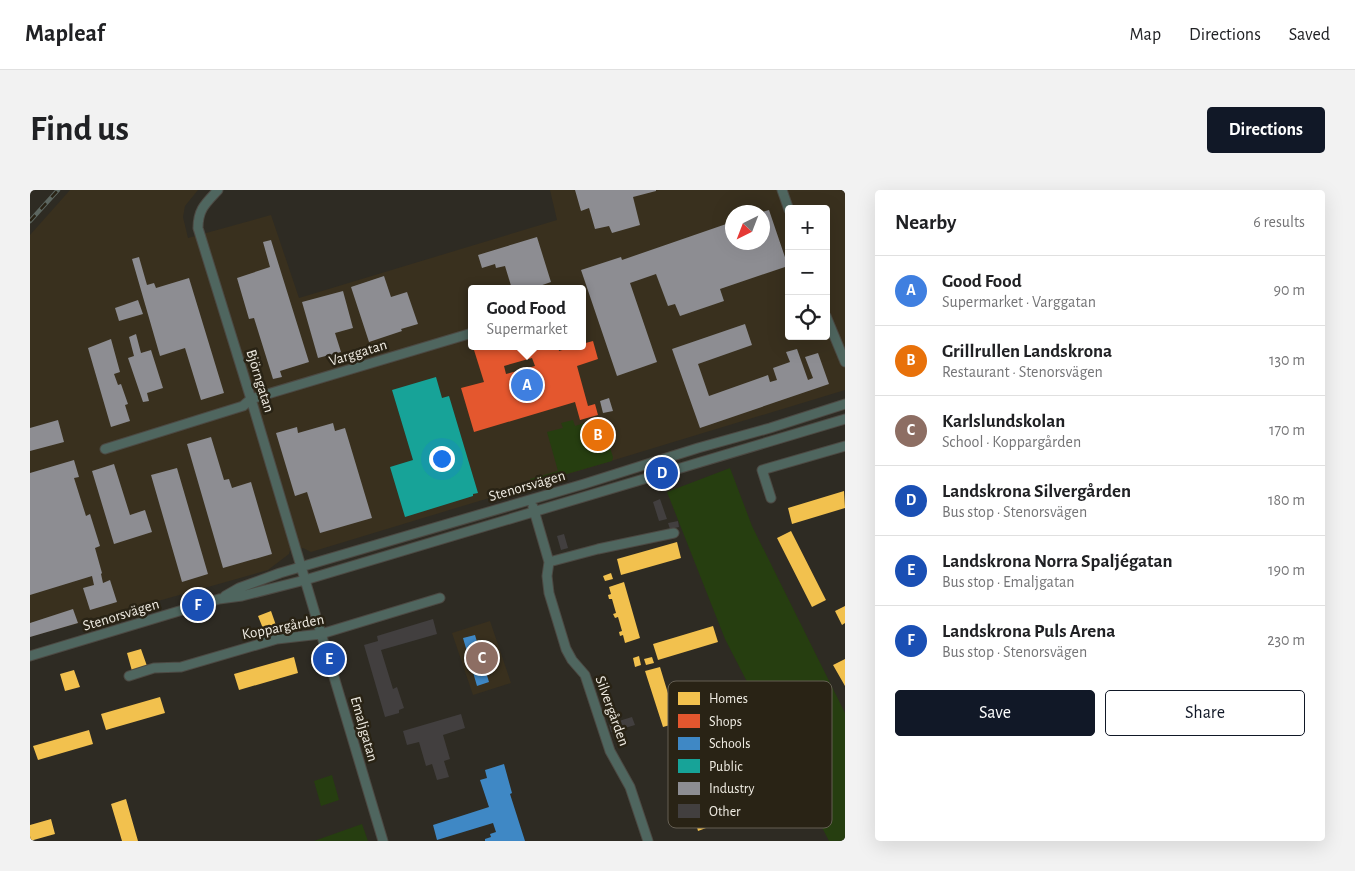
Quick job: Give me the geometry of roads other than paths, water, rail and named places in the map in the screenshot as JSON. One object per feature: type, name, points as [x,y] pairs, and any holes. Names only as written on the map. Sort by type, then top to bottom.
[{"type":"street","name":"Björngatan","points":[[218,190],[204,204],[198,220],[198,228],[301,567]]},
{"type":"street","points":[[782,190],[787,205]]},
{"type":"street","points":[[830,326],[845,362]]},
{"type":"street","name":"Varggatan","points":[[105,449],[243,406],[251,398],[468,334]]},
{"type":"street","name":"Stenorsvägen","points":[[219,599],[239,588],[301,567],[531,500],[845,404]]},
{"type":"street","name":"Stenorsvägen","points":[[30,656],[219,599],[242,596],[306,580],[845,419]]},
{"type":"street","points":[[771,498],[762,470],[845,446]]},
{"type":"street","name":"Silvergården","points":[[531,500],[549,562],[547,576],[549,592],[566,649],[572,660],[585,675],[610,751],[630,787],[648,841]]},
{"type":"street","points":[[549,562],[598,549],[674,533]]},
{"type":"street","name":"Emaljgatan","points":[[301,567],[383,841]]},
{"type":"street","name":"Koppargården","points":[[129,676],[154,668],[181,667],[277,639],[321,634],[440,598]]},
{"type":"railway","points":[[30,221],[58,190]]},
{"type":"place","name":"Good Food","points":[[527,385]]},
{"type":"place","name":"Grillrullen Landskrona","points":[[598,435]]},
{"type":"place","name":"Landskrona Silvergården","points":[[662,473]]},
{"type":"place","name":"Landskrona Puls Arena","points":[[198,605]]},
{"type":"place","name":"Karlslundskolan","points":[[482,658]]},
{"type":"place","name":"Landskrona Norra Spaljégatan","points":[[329,659]]}]
